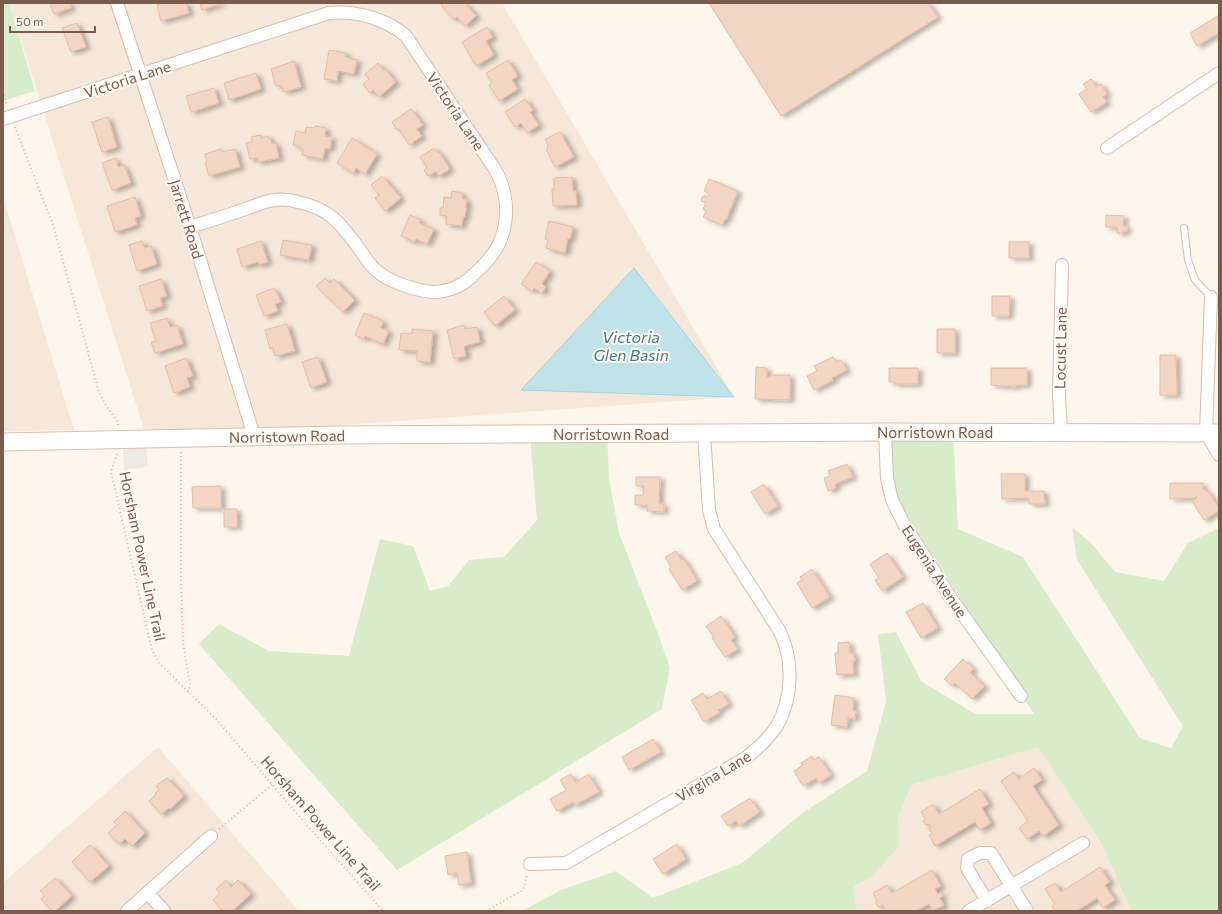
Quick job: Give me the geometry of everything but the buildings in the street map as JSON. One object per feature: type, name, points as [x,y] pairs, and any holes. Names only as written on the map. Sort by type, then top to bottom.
[{"type":"main road","name":"Norristown Road","points":[[3,442],[254,436],[1061,431],[1212,433]]},
{"type":"street","name":"Jarrett Road","points":[[117,3],[190,227],[254,436]]},
{"type":"street","name":"Victoria Lane","points":[[7,118],[329,14],[343,12],[370,17],[391,26],[406,36],[496,172],[500,180],[506,202],[506,221],[502,237],[494,253],[487,262],[463,284],[433,292],[399,283],[377,271],[335,218],[324,211],[297,201],[273,200],[190,227]]},
{"type":"street","points":[[1107,148],[1219,73]]},
{"type":"street","name":"Locust Lane","points":[[1061,431],[1059,395],[1062,265]]},
{"type":"street","points":[[1211,297],[1212,433],[1219,454]]},
{"type":"street","name":"Eugenia Avenue","points":[[885,432],[887,478],[892,500],[904,524],[952,598],[1021,696]]},
{"type":"street","name":"Virgina Lane","points":[[530,864],[566,863],[720,773],[747,757],[758,748],[769,736],[781,717],[787,698],[789,678],[788,656],[785,642],[779,630],[714,529],[710,510],[704,434]]},
{"type":"street","points":[[127,911],[210,836]]},
{"type":"street","points":[[969,911],[1083,843]]},
{"type":"street","points":[[987,901],[968,868],[968,859],[980,853],[991,853],[1027,911]]},
{"type":"street","points":[[148,893],[164,911]]},
{"type":"lane","points":[[1184,228],[1188,260],[1196,280],[1211,297]]},
{"type":"path","name":"Horsham Power Line Trail","points":[[3,91],[7,118],[53,225],[99,392],[105,404],[118,422],[116,456],[112,472],[152,650],[160,664],[216,719],[383,911]]},
{"type":"path","points":[[181,451],[181,577],[184,642],[190,685],[188,692]]},
{"type":"path","points":[[210,836],[272,785]]},
{"type":"path","points":[[486,911],[523,890],[530,864]]},
{"type":"shaded area","points":[[9,3],[502,3],[734,397],[147,439]]},
{"type":"shaded area","points":[[3,197],[74,430],[3,431]]},
{"type":"shaded area","points":[[123,448],[146,448],[148,467],[124,470]]},
{"type":"shaded area","points":[[158,747],[299,911],[3,911],[3,883]]},
{"type":"shaded area","points":[[1038,747],[1101,843],[1131,911],[857,911],[853,887],[873,876],[900,845],[898,818],[911,785]]},
{"type":"green space","points":[[3,3],[9,3],[35,91],[3,101]]},
{"type":"green space","points":[[891,432],[953,432],[958,529],[1023,557],[1140,738],[1171,748],[1183,726],[1077,560],[1072,527],[1092,544],[1115,572],[1164,581],[1188,543],[1219,528],[1219,911],[1131,911],[1101,843],[1038,747],[911,785],[898,818],[900,845],[873,876],[853,887],[857,911],[522,911],[561,890],[616,871],[653,898],[742,863],[801,814],[867,771],[886,702],[878,634],[896,632],[921,681],[975,714],[1034,714],[889,487]]},
{"type":"green space","points":[[530,434],[607,434],[609,478],[619,533],[670,667],[662,709],[397,870],[199,644],[219,624],[269,651],[349,656],[380,539],[413,546],[430,591],[448,586],[469,560],[504,557],[537,520]]},
{"type":"water","name":"Victoria Glen Basin","points":[[634,268],[734,397],[521,390]]}]
